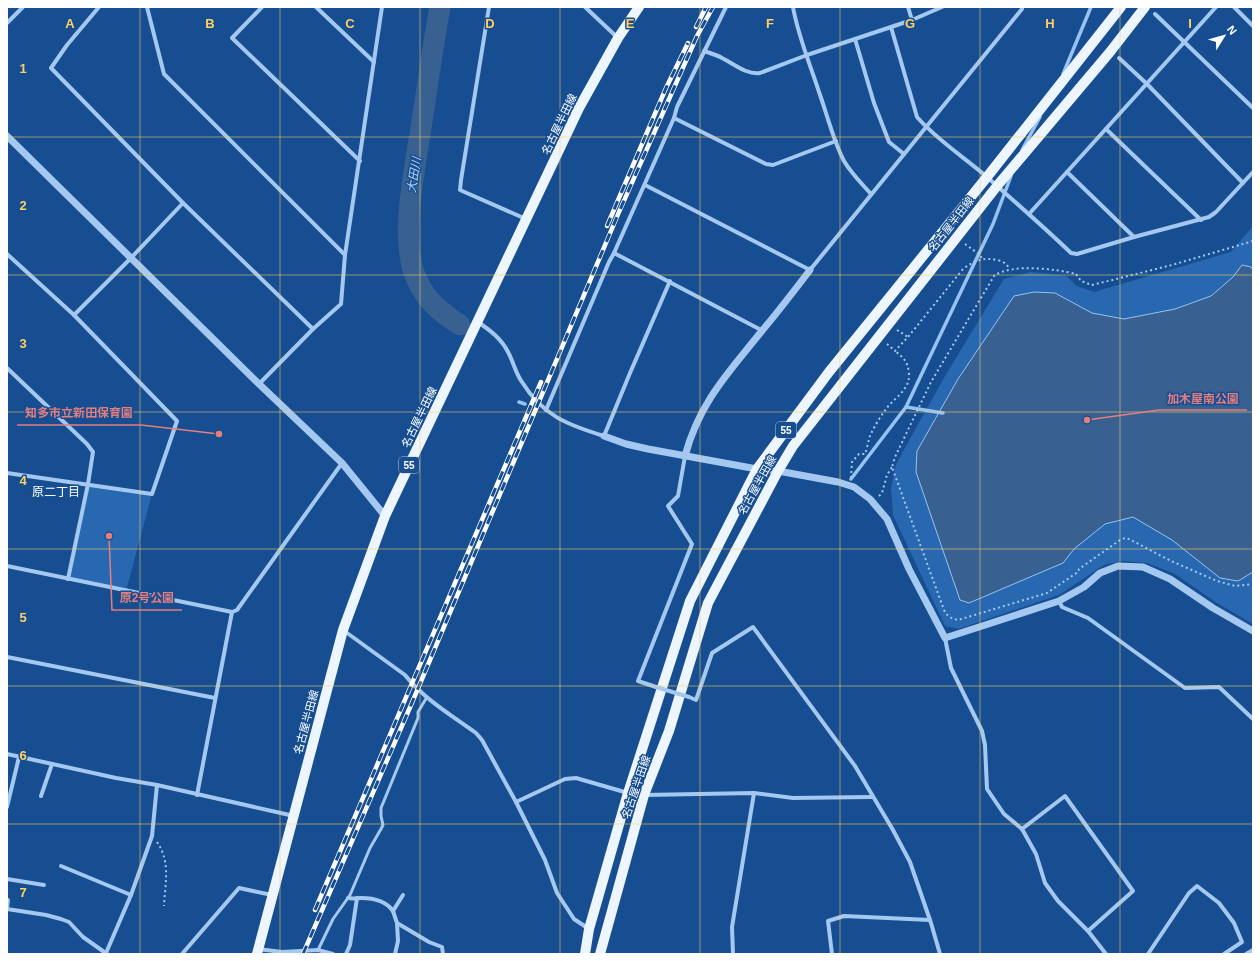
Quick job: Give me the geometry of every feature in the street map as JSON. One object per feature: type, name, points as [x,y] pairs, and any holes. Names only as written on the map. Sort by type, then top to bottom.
[{"type":"main road","name":"名古屋半田線","points":[[258,951],[342,630],[385,516],[579,108],[618,38],[639,7]]},
{"type":"main road","name":"名古屋半田線","points":[[585,954],[589,929],[628,793],[690,601],[757,469],[829,372],[988,177],[1121,7]]},
{"type":"main road","name":"名古屋半田線","points":[[601,954],[644,794],[669,731],[708,603],[778,471],[793,446],[997,186],[1110,52],[1145,7]]},
{"type":"street","points":[[7,23],[23,7]]},
{"type":"street","points":[[99,7],[67,45],[51,68],[183,203],[313,329]]},
{"type":"street","points":[[147,7],[164,74],[345,255]]},
{"type":"street","points":[[262,7],[232,38],[360,161]]},
{"type":"street","points":[[316,7],[374,62]]},
{"type":"street","points":[[259,384],[313,329],[341,304],[345,255],[382,7]]},
{"type":"street","points":[[489,7],[460,190],[527,219]]},
{"type":"street","points":[[585,7],[618,38]]},
{"type":"street","points":[[546,410],[609,262],[674,118],[677,107],[726,7]]},
{"type":"street","points":[[793,7],[797,26],[844,161],[854,176],[871,194]]},
{"type":"street","points":[[908,7],[912,20]]},
{"type":"street","points":[[704,50],[721,57],[748,72],[760,74],[807,55],[912,20],[942,7]]},
{"type":"street","points":[[940,954],[910,862],[893,830],[872,797],[855,766],[753,627],[712,653],[696,700],[638,681],[692,544],[668,506],[678,496],[685,456],[692,432],[705,406],[716,388],[871,194],[1022,9],[1022,7]]},
{"type":"street","points":[[1029,214],[1216,7]]},
{"type":"street","points":[[1234,7],[1253,26]]},
{"type":"street","points":[[1155,14],[1253,108]]},
{"type":"street","points":[[892,27],[917,117],[926,128],[988,177],[1071,253],[1077,254],[1209,217],[1216,212],[1253,172]]},
{"type":"street","points":[[855,39],[874,103],[889,142],[904,154]]},
{"type":"street","points":[[1119,58],[1147,84],[1243,183]]},
{"type":"street","points":[[674,118],[766,164],[773,165],[836,140]]},
{"type":"street","points":[[1106,129],[1201,220]]},
{"type":"street","points":[[7,136],[259,384],[342,463],[385,516]]},
{"type":"street","points":[[1067,172],[1134,237]]},
{"type":"street","points":[[645,184],[810,270]]},
{"type":"street","points":[[74,315],[183,203]]},
{"type":"street","points":[[614,252],[763,330]]},
{"type":"street","points":[[7,254],[74,315],[177,421],[152,494],[7,473]]},
{"type":"street","points":[[604,436],[670,281]]},
{"type":"street","points":[[478,322],[492,331],[501,341],[509,353],[522,382],[538,403],[555,417],[566,423],[626,444],[685,456],[847,484],[862,492],[870,499],[887,519],[928,608],[945,638],[951,668],[982,731],[985,745],[987,789],[1004,814],[1022,829],[1036,854],[1045,884],[1058,901],[1088,931],[1106,954]]},
{"type":"street","points":[[7,368],[87,444],[93,452],[88,484],[68,579]]},
{"type":"street","points":[[7,566],[232,612],[237,610],[342,463]]},
{"type":"street","points":[[945,638],[1059,600],[1084,587],[1100,573],[1118,566],[1143,567],[1170,579],[1213,608],[1253,631]]},
{"type":"street","points":[[1059,600],[1062,606],[1088,618],[1185,688],[1219,687],[1253,718]]},
{"type":"street","points":[[197,795],[232,612]]},
{"type":"street","points":[[342,630],[405,675],[427,698],[476,733],[482,740],[516,802],[545,860],[557,893],[574,919],[589,929]]},
{"type":"street","points":[[7,657],[215,698]]},
{"type":"street","points":[[7,754],[116,778],[157,785],[294,816]]},
{"type":"street","points":[[7,807],[19,757]]},
{"type":"street","points":[[41,796],[52,764]]},
{"type":"street","points":[[516,802],[565,779],[576,778],[628,793],[754,793],[792,798],[872,797]]},
{"type":"street","points":[[8,900],[7,909],[46,915],[69,922],[83,937],[107,954],[132,895],[152,836],[157,785]]},
{"type":"street","points":[[733,954],[732,927],[754,793]]},
{"type":"street","points":[[1022,829],[1065,796],[1133,891],[1088,931]]},
{"type":"street","points":[[60,866],[132,895]]},
{"type":"street","points":[[7,879],[44,885]]},
{"type":"street","points":[[1148,954],[1189,893],[1197,886],[1219,903],[1234,923],[1242,942],[1224,954]]},
{"type":"street","points":[[182,954],[239,888],[273,895]]},
{"type":"street","points":[[393,911],[403,895]]},
{"type":"street","points":[[348,898],[369,898],[389,905],[393,911],[397,923],[398,941],[395,954]]},
{"type":"street","points":[[346,954],[350,945],[357,898]]},
{"type":"street","points":[[832,954],[828,921],[844,916],[930,920]]},
{"type":"street","points":[[397,923],[429,942],[442,947],[443,954]]},
{"type":"street","points":[[1246,954],[1253,950]]},
{"type":"street","points":[[258,951],[315,952],[333,954]]},
{"type":"lane","points":[[315,952],[333,919],[348,898],[370,848],[381,829],[382,808],[418,718],[418,712],[427,698]]},
{"type":"path","points":[[879,496],[882,493],[887,475],[895,457],[931,382],[961,329],[994,276],[1009,269],[1025,268],[1076,274],[1080,281],[1092,285],[1172,265],[1253,242]]},
{"type":"path","points":[[965,243],[980,255],[982,259]]},
{"type":"path","points":[[895,351],[963,269],[972,262],[982,259],[1002,261],[1008,265],[1009,269]]},
{"type":"path","points":[[897,330],[908,337]]},
{"type":"path","points":[[850,478],[852,462],[859,454],[865,454],[870,436],[886,409],[908,384],[908,367],[904,359],[886,344]]},
{"type":"path","points":[[892,466],[944,610],[947,616],[952,619],[958,620],[1047,592],[1078,572],[1079,569],[1125,538],[1171,561],[1217,581],[1235,586],[1253,584]]},
{"type":"path","points":[[152,836],[161,847],[167,865],[164,906]]},
{"type":"shaded area","points":[[1253,226],[1253,624],[1217,603],[1175,574],[1147,563],[1122,561],[1104,565],[1059,595],[958,629],[945,626],[893,515],[891,488],[896,464],[945,376],[1004,279],[1031,272],[1066,276],[1077,286],[1094,292],[1231,252]]},
{"type":"shaded area","points":[[1242,265],[1251,267],[1253,270],[1253,572],[1238,581],[1220,578],[1172,540],[1133,517],[1105,524],[1074,549],[1063,563],[969,603],[960,600],[916,472],[917,451],[958,379],[1014,296],[1034,292],[1055,293],[1092,313],[1124,319],[1175,309],[1211,296],[1233,277]]},
{"type":"shaded area","points":[[88,484],[152,494],[126,591],[68,579]]},
{"type":"waterway","name":"大田川","points":[[440,7],[410,202],[409,244],[417,280],[425,294],[435,306],[460,325]]},
{"type":"waterway","points":[[1063,74],[1091,7]]},
{"type":"waterway","points":[[1022,150],[1040,117]]},
{"type":"waterway","points":[[851,479],[906,407],[993,224],[1011,176]]},
{"type":"waterway","name":"大田川","points":[[460,325],[464,328]]},
{"type":"waterway","points":[[519,402],[525,404]]},
{"type":"waterway","points":[[906,407],[943,413]]},
{"type":"railway","points":[[696,27],[706,7]]},
{"type":"railway","points":[[303,954],[411,705],[619,212],[697,36],[713,7]]},
{"type":"railway","points":[[607,226],[666,88],[688,43]]},
{"type":"railway","points":[[315,910],[541,382]]},
{"type":"place","name":"加木屋南公園","points":[[1087,420]]},
{"type":"place","name":"知多市立新田保育園","points":[[219,434]]},
{"type":"place","name":"原2号公園","points":[[109,536]]},
{"type":"district","name":"原二丁目","points":[[56,492]]}]
